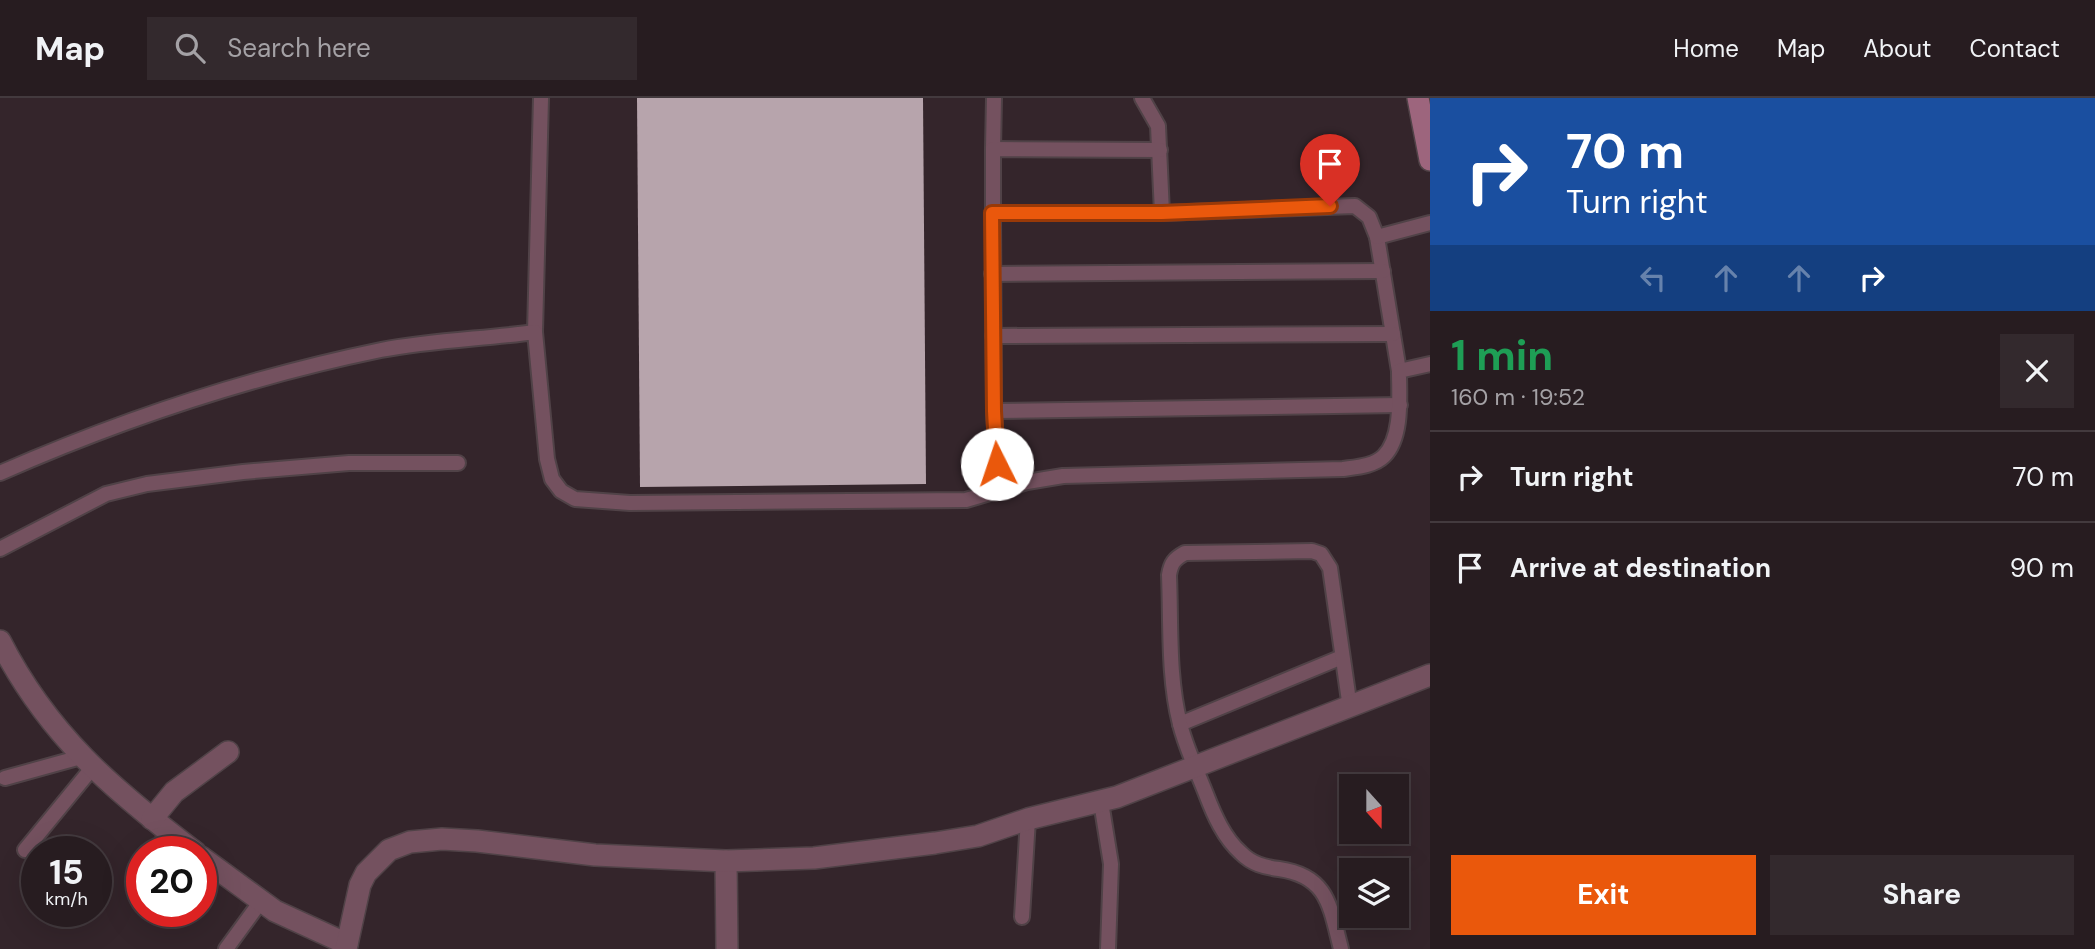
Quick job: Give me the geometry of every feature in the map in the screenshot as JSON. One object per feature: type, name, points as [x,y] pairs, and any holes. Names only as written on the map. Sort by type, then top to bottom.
[{"type":"main road","points":[[1418,98],[1430,160]]},
{"type":"street","points":[[0,642],[41,712],[87,762],[174,836]]},
{"type":"street","points":[[217,869],[261,901],[301,925],[346,946],[366,873],[388,850],[410,842],[442,839],[477,841],[595,855],[726,861],[879,851],[978,836],[1028,819],[1101,802],[1430,675]]},
{"type":"street","points":[[160,825],[174,792],[228,752]]},
{"type":"street","points":[[726,861],[727,949]]},
{"type":"lane","points":[[541,98],[535,332],[547,459],[552,479],[561,491],[575,499],[630,503],[966,500],[1063,476],[1343,469],[1367,466],[1384,457],[1392,444],[1400,405],[1399,371],[1377,237],[1369,217],[1354,206],[1162,213],[992,213]]},
{"type":"lane","points":[[994,98],[992,274],[994,411],[999,490]]},
{"type":"lane","points":[[1142,98],[1158,126],[1162,213]]},
{"type":"lane","points":[[993,149],[1160,150]]},
{"type":"lane","points":[[1377,237],[1430,223]]},
{"type":"lane","points":[[992,274],[1383,271]]},
{"type":"lane","points":[[0,473],[159,410],[265,377],[383,350],[535,332]]},
{"type":"lane","points":[[993,336],[1393,334]]},
{"type":"lane","points":[[1399,371],[1430,364]]},
{"type":"lane","points":[[994,411],[1400,405]]},
{"type":"lane","points":[[0,549],[106,494],[147,484],[349,463],[457,463]]},
{"type":"lane","points":[[1341,949],[1331,909],[1315,882],[1302,873],[1260,866],[1242,855],[1227,837],[1195,767],[1180,724],[1175,688],[1170,565],[1185,553],[1312,551],[1321,554],[1330,568],[1350,708]]},
{"type":"lane","points":[[1180,724],[1342,657]]},
{"type":"lane","points":[[5,778],[87,762]]},
{"type":"lane","points":[[35,836],[87,762]]},
{"type":"lane","points":[[1101,802],[1111,864],[1108,949]]},
{"type":"lane","points":[[1022,917],[1028,819]]},
{"type":"lane","points":[[159,836],[160,825]]},
{"type":"lane","points":[[226,949],[261,901]]},
{"type":"building","points":[[637,98],[923,98],[926,484],[640,487]]},
{"type":"route","points":[[997,464],[992,213],[1162,213],[1330,206]]}]
